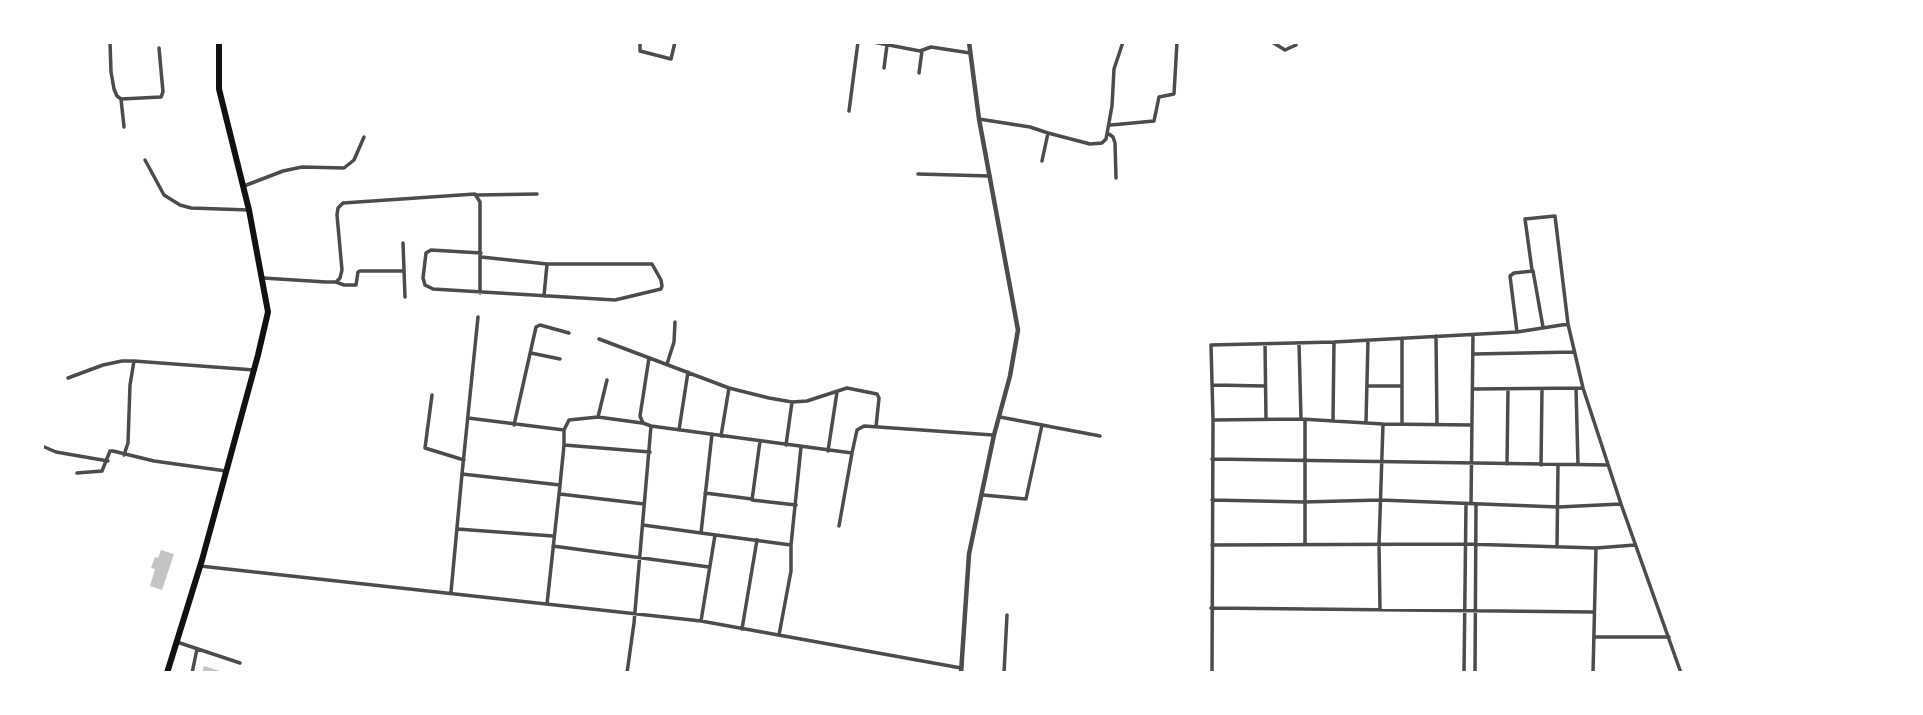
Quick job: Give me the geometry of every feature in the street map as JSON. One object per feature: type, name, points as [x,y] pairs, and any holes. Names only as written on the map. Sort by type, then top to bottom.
[{"type":"main road","points":[[167,673],[200,566],[268,312],[248,210],[219,89],[219,42]]},
{"type":"street","points":[[110,42],[111,72],[114,89],[121,99],[124,127]]},
{"type":"street","points":[[640,42],[641,51],[671,59],[675,42]]},
{"type":"street","points":[[849,111],[858,42]]},
{"type":"street","points":[[873,42],[922,51],[931,47],[970,53]]},
{"type":"street","points":[[200,566],[701,621],[961,671],[966,573],[994,435],[1010,376],[1016,346],[1017,319],[979,119],[969,42]]},
{"type":"street","points":[[979,119],[1030,127],[1090,144],[1102,143],[1109,134],[1114,69],[1123,42]]},
{"type":"street","points":[[1110,125],[1154,121],[1159,97],[1174,94],[1177,42]]},
{"type":"street","points":[[1272,42],[1285,50],[1296,45]]},
{"type":"street","points":[[884,68],[887,45]]},
{"type":"street","points":[[121,99],[161,97],[163,92],[159,48]]},
{"type":"street","points":[[919,73],[922,51]]},
{"type":"street","points":[[1042,161],[1048,133]]},
{"type":"street","points":[[1109,134],[1115,142],[1116,178]]},
{"type":"street","points":[[242,187],[283,171],[302,167],[344,168],[354,160],[364,137]]},
{"type":"street","points":[[145,160],[164,195],[180,205],[191,208],[248,210]]},
{"type":"street","points":[[918,174],[990,176]]},
{"type":"street","points":[[336,282],[341,274],[337,215],[338,208],[343,203],[469,194],[537,194]]},
{"type":"street","points":[[477,195],[480,202],[480,293]]},
{"type":"street","points":[[1543,327],[1525,219],[1555,216],[1568,324],[1583,388],[1681,673]]},
{"type":"street","points":[[403,243],[405,296]]},
{"type":"street","points":[[431,250],[481,255],[547,264],[652,264],[662,280],[662,286],[661,289],[615,300],[428,288],[423,278],[426,253],[431,250]]},
{"type":"street","points":[[544,296],[547,264]]},
{"type":"street","points":[[1517,332],[1510,276],[1532,270]]},
{"type":"street","points":[[262,278],[356,285],[360,271],[404,271]]},
{"type":"street","points":[[451,592],[478,317]]},
{"type":"street","points":[[667,364],[674,342],[675,322]]},
{"type":"street","points":[[1212,673],[1211,345],[1473,335],[1568,324]]},
{"type":"street","points":[[514,425],[537,326],[569,333]]},
{"type":"street","points":[[1464,673],[1466,544],[1474,389],[1473,335]]},
{"type":"street","points":[[1436,336],[1437,425]]},
{"type":"street","points":[[1402,338],[1402,424]]},
{"type":"street","points":[[599,339],[729,387],[769,398],[792,402],[807,401],[847,388],[878,395],[876,427]]},
{"type":"street","points":[[1366,423],[1368,340]]},
{"type":"street","points":[[1332,421],[1334,342]]},
{"type":"street","points":[[1299,343],[1306,459],[1305,544]]},
{"type":"street","points":[[1265,344],[1266,419]]},
{"type":"street","points":[[531,352],[560,359]]},
{"type":"street","points":[[1474,354],[1574,352]]},
{"type":"street","points":[[643,423],[640,416],[649,358]]},
{"type":"street","points":[[68,378],[122,361],[254,370]]},
{"type":"street","points":[[124,455],[128,443],[130,385],[134,361]]},
{"type":"street","points":[[679,430],[688,372]]},
{"type":"street","points":[[598,417],[607,380]]},
{"type":"street","points":[[1213,385],[1265,386]]},
{"type":"street","points":[[1368,386],[1402,386]]},
{"type":"street","points":[[721,436],[729,387]]},
{"type":"street","points":[[1576,388],[1578,465]]},
{"type":"street","points":[[1474,389],[1583,388]]},
{"type":"street","points":[[1507,464],[1508,390]]},
{"type":"street","points":[[1541,465],[1542,390]]},
{"type":"street","points":[[828,451],[837,392]]},
{"type":"street","points":[[432,395],[425,448],[464,460]]},
{"type":"street","points":[[786,445],[792,402]]},
{"type":"street","points":[[547,604],[560,494],[564,430],[569,420],[598,417],[852,453]]},
{"type":"street","points":[[1000,417],[1100,436]]},
{"type":"street","points":[[468,418],[564,430]]},
{"type":"street","points":[[1213,420],[1471,425]]},
{"type":"street","points":[[1380,610],[1383,424]]},
{"type":"street","points":[[982,495],[1026,499],[1042,425]]},
{"type":"street","points":[[627,673],[635,613],[651,426]]},
{"type":"street","points":[[839,526],[852,453],[858,430],[864,426],[994,435]]},
{"type":"street","points":[[701,533],[712,435]]},
{"type":"street","points":[[752,500],[760,441]]},
{"type":"street","points":[[564,445],[650,452]]},
{"type":"street","points":[[42,446],[56,452],[108,461]]},
{"type":"street","points":[[779,635],[791,571],[791,545],[802,447]]},
{"type":"street","points":[[77,473],[98,473],[104,470],[111,451],[154,461],[226,471]]},
{"type":"street","points":[[1212,460],[1306,459],[1608,465]]},
{"type":"street","points":[[1557,548],[1558,465]]},
{"type":"street","points":[[462,474],[560,485]]},
{"type":"street","points":[[705,493],[796,505]]},
{"type":"street","points":[[560,494],[644,504]]},
{"type":"street","points":[[1212,500],[1380,500],[1558,506],[1621,504]]},
{"type":"street","points":[[1475,673],[1476,504]]},
{"type":"street","points":[[643,525],[791,545]]},
{"type":"street","points":[[457,529],[554,536]]},
{"type":"street","points":[[701,621],[715,535]]},
{"type":"street","points":[[742,629],[757,540]]},
{"type":"street","points":[[1212,545],[1466,544],[1557,548],[1636,545]]},
{"type":"street","points":[[553,546],[709,567]]},
{"type":"street","points":[[1593,673],[1596,548]]},
{"type":"street","points":[[1211,608],[1594,612]]},
{"type":"street","points":[[1004,673],[1007,615]]},
{"type":"street","points":[[1594,637],[1669,637]]},
{"type":"street","points":[[177,642],[240,663]]},
{"type":"street","points":[[192,673],[197,649]]},
{"type":"building","points":[[161,550],[174,554],[162,590],[150,586],[155,569],[151,568]]},
{"type":"building","points":[[204,666],[220,671],[202,673]]}]
